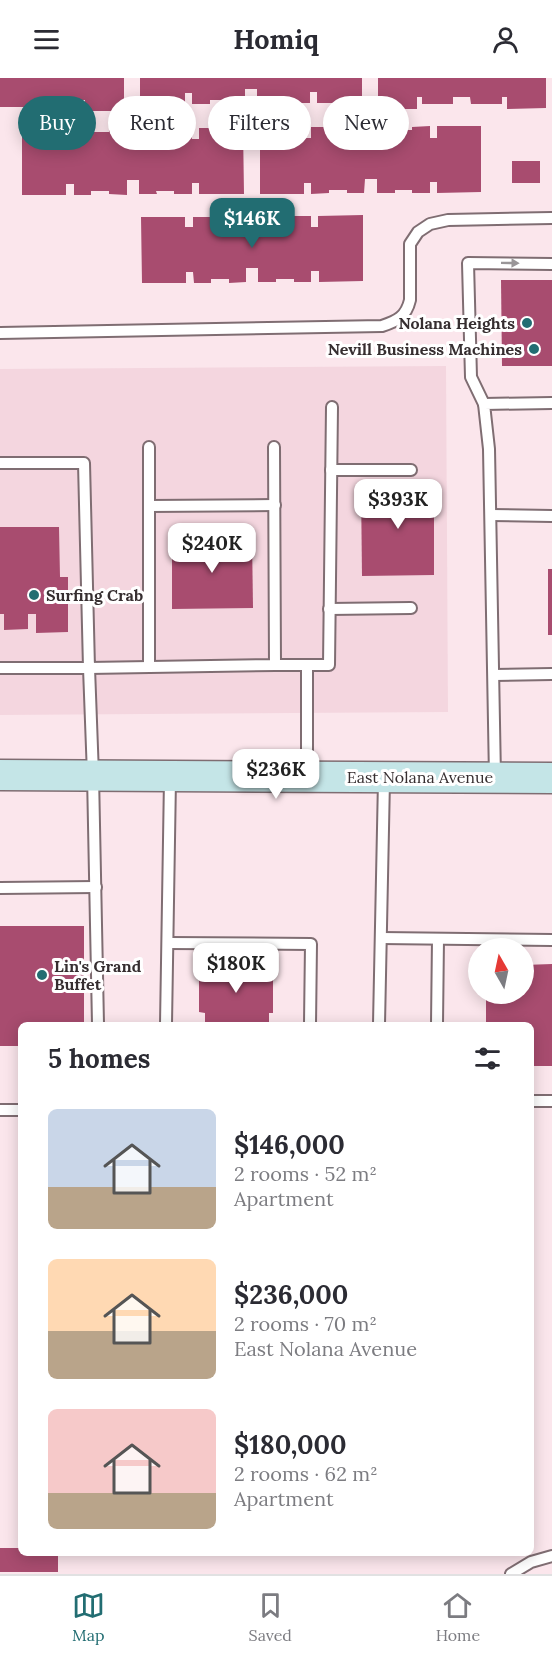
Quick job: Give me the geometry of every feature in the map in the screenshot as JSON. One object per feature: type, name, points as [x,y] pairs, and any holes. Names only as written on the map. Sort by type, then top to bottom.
[{"type":"main road","name":"East Nolana Avenue","points":[[0,775],[552,778]]},
{"type":"lane","points":[[0,333],[382,326],[397,321],[408,309],[410,244],[418,232],[430,224],[447,220],[552,218]]},
{"type":"lane","points":[[495,777],[489,449],[484,404],[471,377],[468,262],[552,264]]},
{"type":"lane","points":[[484,404],[552,404]]},
{"type":"lane","points":[[0,668],[329,665],[332,407]]},
{"type":"lane","points":[[149,447],[149,667]]},
{"type":"lane","points":[[274,447],[275,665]]},
{"type":"lane","points":[[0,463],[84,463],[98,1022]]},
{"type":"lane","points":[[331,470],[411,470]]},
{"type":"lane","points":[[149,506],[275,505]]},
{"type":"lane","points":[[490,515],[552,516]]},
{"type":"lane","points":[[329,609],[411,608]]},
{"type":"lane","points":[[307,665],[307,776]]},
{"type":"lane","points":[[494,675],[552,674]]},
{"type":"lane","points":[[166,1022],[170,776]]},
{"type":"lane","points":[[379,1022],[384,777]]},
{"type":"lane","points":[[0,888],[96,887]]},
{"type":"lane","points":[[381,938],[552,939]]},
{"type":"lane","points":[[437,1022],[438,939]]},
{"type":"lane","points":[[168,943],[311,944],[310,1022]]},
{"type":"lane","points":[[534,1101],[552,1101]]},
{"type":"lane","points":[[0,1110],[18,1110]]},
{"type":"lane","points":[[512,1574],[531,1562],[552,1556]]},
{"type":"shaded area","points":[[446,366],[448,712],[0,715],[0,369]]},
{"type":"building","points":[[0,78],[124,78],[124,96],[108,96],[108,111],[96,111],[96,96],[18,96],[18,107],[0,107]]},
{"type":"building","points":[[140,78],[362,78],[362,96],[323,96],[323,103],[317,103],[317,92],[310,92],[310,96],[257,96],[257,89],[245,89],[245,96],[208,96],[208,104],[196,104],[196,96],[192,96],[192,93],[185,93],[185,96],[140,96]]},
{"type":"building","points":[[378,78],[546,78],[546,108],[507,109],[507,97],[502,97],[502,104],[471,104],[470,97],[453,97],[453,104],[422,104],[422,97],[417,97],[417,109],[409,109],[409,96],[378,96]]},
{"type":"building","points":[[430,126],[430,138],[437,138],[437,126],[481,126],[481,192],[437,193],[437,182],[430,182],[430,193],[395,190],[395,193],[377,193],[377,179],[365,179],[364,193],[329,190],[329,193],[311,194],[311,183],[304,183],[304,194],[260,194],[260,150],[311,150],[311,127],[323,127],[323,150],[409,150],[409,130],[412,130],[412,127]]},
{"type":"building","points":[[199,128],[208,128],[208,150],[243,150],[244,194],[199,194],[199,183],[192,183],[192,194],[156,191],[157,194],[139,194],[139,180],[127,180],[127,195],[109,194],[109,191],[91,191],[91,195],[74,195],[74,184],[66,184],[66,195],[22,195],[22,150],[96,150],[96,132],[108,132],[108,150],[196,150]]},
{"type":"building","points":[[512,161],[540,161],[540,183],[512,183]]},
{"type":"building","points":[[363,215],[363,281],[319,282],[319,271],[311,271],[311,282],[276,279],[276,282],[258,282],[258,268],[246,268],[246,282],[229,283],[229,279],[211,279],[211,283],[194,283],[193,272],[186,272],[186,283],[142,283],[141,217],[185,217],[185,227],[193,227],[193,217],[228,220],[228,217],[246,216],[246,230],[258,230],[258,216],[293,219],[293,216],[311,216],[311,227],[318,227],[318,216]]},
{"type":"building","name":"Nolana Heights","points":[[501,280],[552,280],[552,366],[502,366]]},
{"type":"building","points":[[434,485],[434,575],[362,576],[361,486]]},
{"type":"building","name":"Surfing Crab","points":[[0,527],[59,527],[60,577],[68,577],[68,632],[36,633],[36,614],[28,614],[28,629],[4,630],[4,614],[0,614]]},
{"type":"building","points":[[252,538],[253,608],[172,609],[172,539]]},
{"type":"building","points":[[548,569],[552,569],[552,635],[548,635]]},
{"type":"building","name":"Lin's Grand Buffet","points":[[0,926],[84,926],[84,1022],[18,1022],[18,1046],[0,1046]]},
{"type":"building","points":[[209,962],[264,962],[265,976],[273,976],[273,1013],[269,1013],[269,1022],[205,1022],[205,1013],[199,1012],[199,975],[209,975]]},
{"type":"building","points":[[552,964],[552,1066],[534,1066],[534,1022],[486,1022],[486,1004],[534,1004],[534,965]]},
{"type":"building","points":[[0,1548],[18,1548],[18,1556],[58,1556],[58,1572],[0,1572]]},
{"type":"place","name":"Nolana Heights","points":[[527,323]]},
{"type":"place","name":"Nevill Business Machines","points":[[534,349]]},
{"type":"place","name":"Surfing Crab","points":[[34,595]]},
{"type":"place","name":"Lin's Grand Buffet","points":[[42,975]]}]
